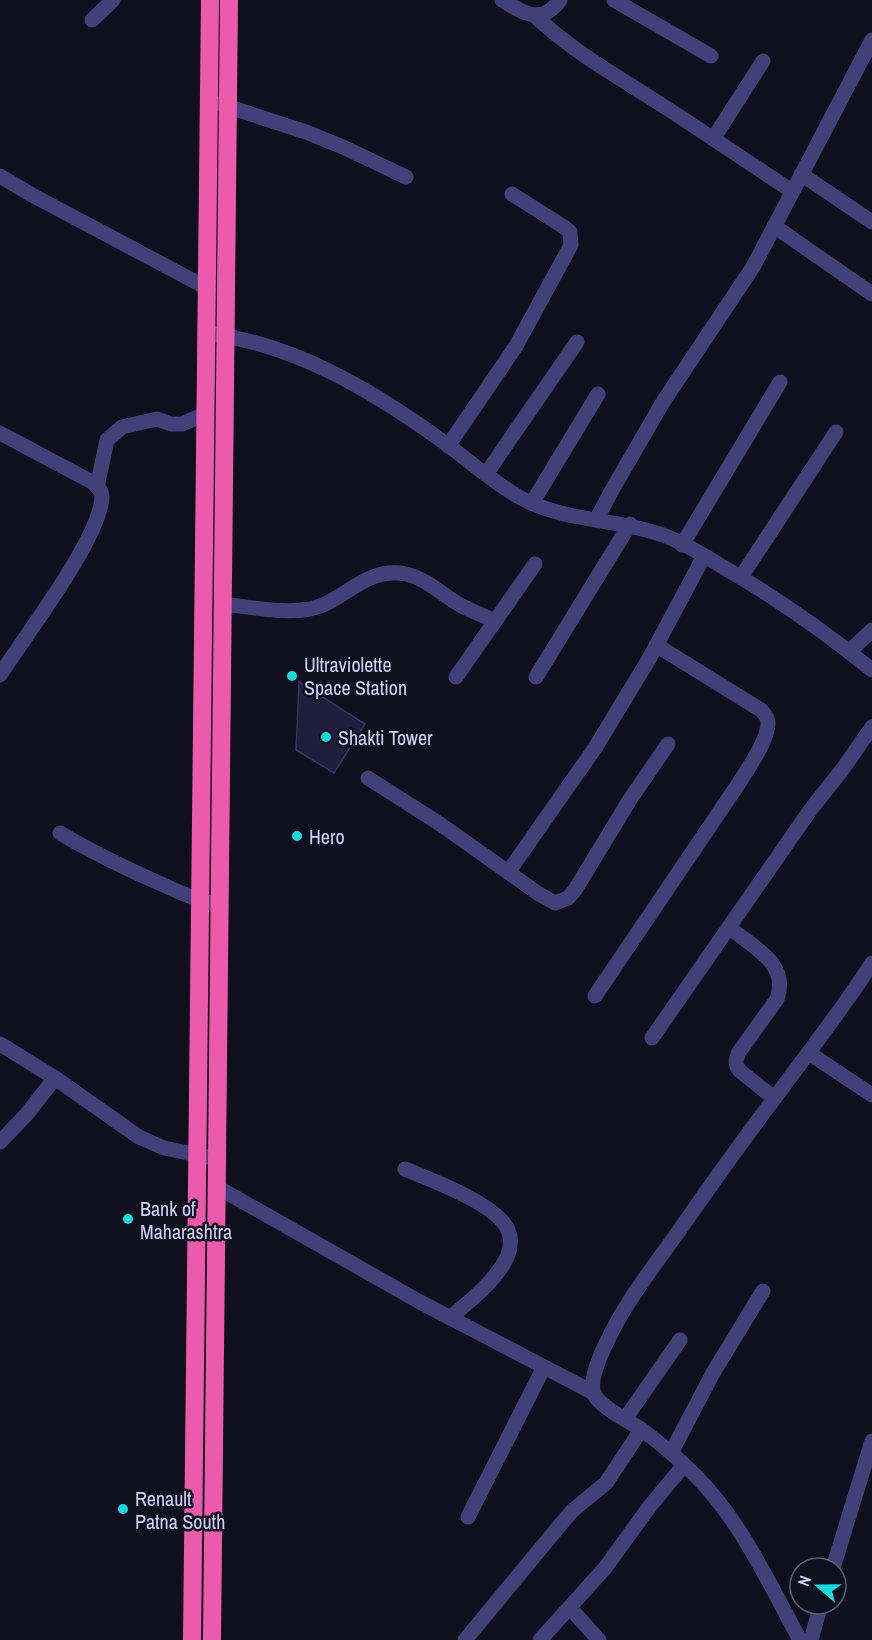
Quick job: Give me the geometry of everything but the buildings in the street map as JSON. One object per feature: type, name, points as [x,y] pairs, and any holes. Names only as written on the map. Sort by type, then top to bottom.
[{"type":"highway","points":[[192,1640],[210,0]]},
{"type":"highway","points":[[212,1640],[229,0]]},
{"type":"highway","points":[[192,1608],[213,1608]]},
{"type":"street","points":[[92,20],[113,0]]},
{"type":"street","points":[[502,0],[535,16],[559,39],[587,59],[792,191]]},
{"type":"street","points":[[535,16],[545,15],[556,7],[560,0]]},
{"type":"street","points":[[614,0],[711,56]]},
{"type":"street","points":[[596,520],[663,402],[753,267],[801,174],[870,50]]},
{"type":"street","points":[[713,139],[763,61]]},
{"type":"street","points":[[209,100],[306,132],[406,177]]},
{"type":"street","points":[[801,174],[872,222]]},
{"type":"street","points":[[0,176],[207,288]]},
{"type":"street","points":[[448,446],[516,346],[571,245],[570,232],[512,194]]},
{"type":"street","points":[[774,226],[872,294]]},
{"type":"street","points":[[206,332],[257,343],[319,366],[397,409],[486,474],[532,503],[568,516],[630,524],[682,544],[741,577],[872,670]]},
{"type":"street","points":[[486,474],[577,342]]},
{"type":"street","points":[[682,544],[780,382]]},
{"type":"street","points":[[532,503],[597,394]]},
{"type":"street","points":[[97,487],[107,440],[122,427],[157,419],[171,424],[182,424],[205,414]]},
{"type":"street","points":[[741,577],[837,432]]},
{"type":"street","points":[[0,433],[84,478],[97,487],[102,498],[88,536],[0,675]]},
{"type":"street","points":[[537,677],[630,524]]},
{"type":"street","points":[[509,871],[595,748],[656,645],[704,556]]},
{"type":"street","points":[[456,677],[535,564]]},
{"type":"street","points":[[223,604],[293,610],[310,609],[322,605],[373,576],[389,573],[418,578],[460,605],[495,621]]},
{"type":"street","points":[[849,652],[872,630]]},
{"type":"street","points":[[595,996],[740,783],[758,751],[768,723],[761,710],[656,645]]},
{"type":"street","points":[[652,1038],[805,818],[872,727]]},
{"type":"street","points":[[368,778],[555,903],[568,898],[668,744]]},
{"type":"street","points":[[60,833],[106,860],[200,901],[220,906]]},
{"type":"street","points":[[730,928],[772,963],[778,971],[780,990],[777,999],[736,1059],[736,1066],[740,1071],[774,1098]]},
{"type":"street","points":[[594,1394],[595,1373],[618,1321],[725,1164],[809,1053],[872,963]]},
{"type":"street","points":[[0,1044],[55,1078],[139,1137],[164,1148],[217,1159]]},
{"type":"street","points":[[809,1053],[872,1095]]},
{"type":"street","points":[[0,1142],[26,1115],[55,1078]]},
{"type":"street","points":[[405,1169],[464,1195],[485,1207],[508,1229],[511,1242],[501,1268],[450,1318]]},
{"type":"street","points":[[217,1187],[450,1318],[594,1394],[602,1403],[671,1453],[719,1502],[738,1527],[800,1640]]},
{"type":"street","points":[[671,1453],[713,1374],[763,1291]]},
{"type":"street","points":[[625,1419],[680,1340]]},
{"type":"street","points":[[468,1517],[544,1367]]},
{"type":"street","points":[[465,1640],[572,1511],[606,1483],[641,1430]]},
{"type":"street","points":[[837,1556],[872,1442]]},
{"type":"street","points":[[540,1640],[605,1568],[650,1506],[684,1465]]},
{"type":"street","points":[[570,1608],[599,1640]]},
{"type":"street","points":[[811,1640],[818,1616]]},
{"type":"place","name":"Ultraviolette Space Station","points":[[292,676]]},
{"type":"place","name":"Shakti Tower","points":[[326,737]]},
{"type":"place","name":"Hero","points":[[297,836]]},
{"type":"place","name":"Bank of Maharashtra","points":[[128,1219]]},
{"type":"place","name":"Renault Patna South","points":[[123,1509]]}]
